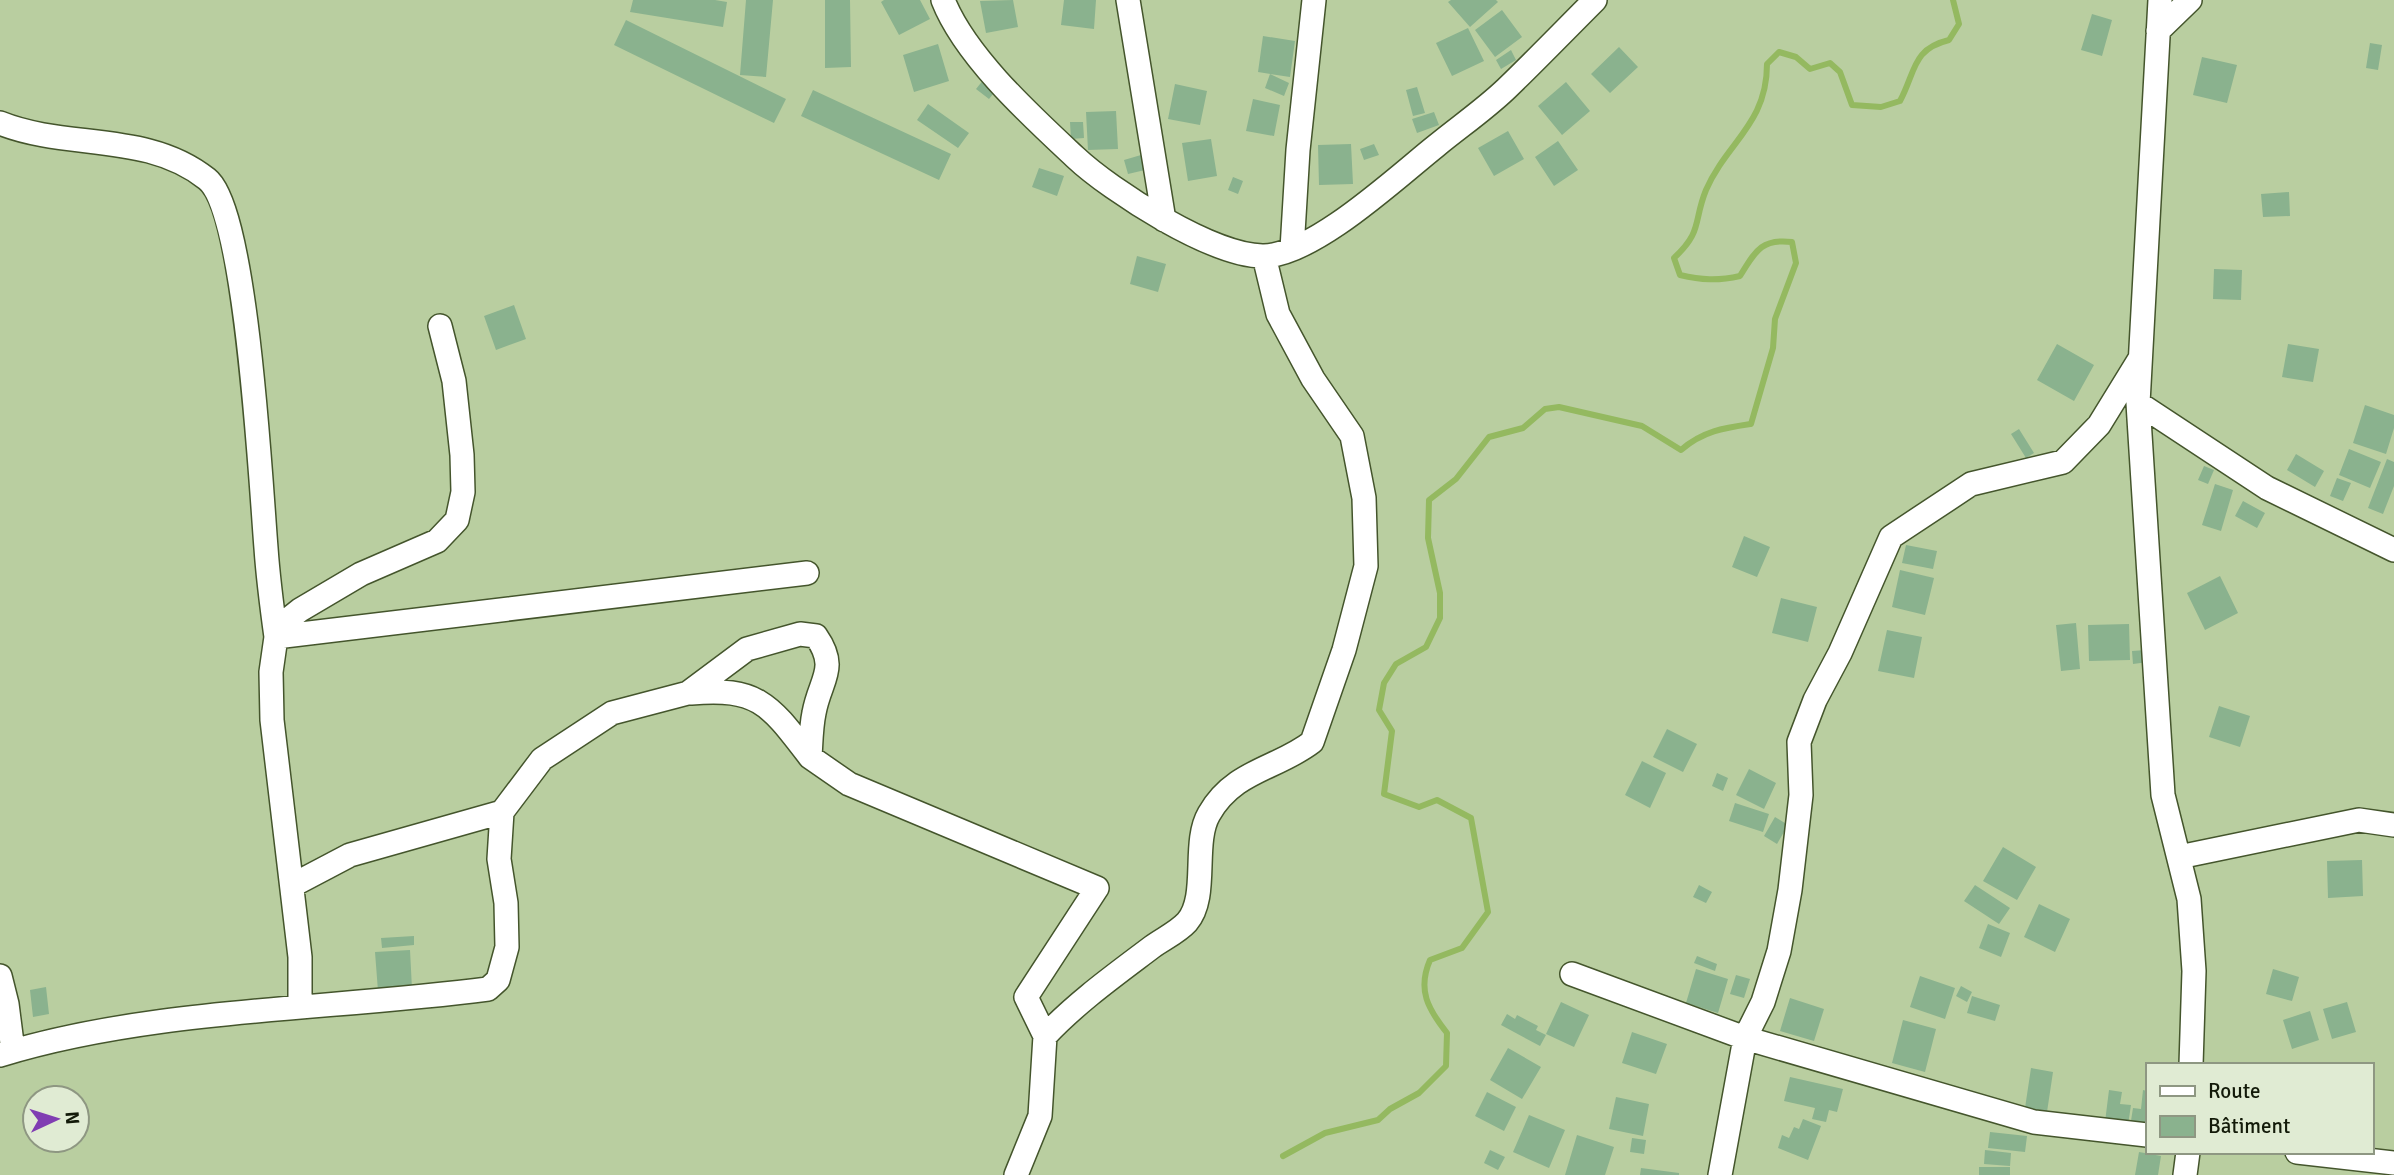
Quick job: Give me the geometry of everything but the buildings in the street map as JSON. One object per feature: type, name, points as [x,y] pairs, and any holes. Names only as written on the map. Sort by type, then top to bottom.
[{"type":"street","points":[[943,0],[951,20],[1018,104],[1088,170],[1164,220],[1231,250],[1264,256],[1292,250],[1348,216],[1503,92],[1595,0]]},
{"type":"street","points":[[1128,0],[1164,220]]},
{"type":"street","points":[[1292,250],[1297,150],[1314,0]]},
{"type":"street","points":[[2160,0],[2138,403],[2163,795],[2189,899],[2194,971],[2191,1063]]},
{"type":"street","points":[[2158,31],[2190,0]]},
{"type":"street","points":[[0,123],[26,134],[72,141],[111,141],[151,152],[209,180],[219,198],[241,291],[263,478],[266,551],[276,637],[271,672],[272,720],[293,885],[300,957],[300,1007]]},
{"type":"street","points":[[1045,1036],[1066,1014],[1188,921],[1197,897],[1201,837],[1209,814],[1242,777],[1300,752],[1312,742],[1344,650],[1366,566],[1364,498],[1352,436],[1313,379],[1278,314],[1264,256]]},
{"type":"street","points":[[276,637],[290,618],[300,610],[361,574],[437,541],[457,520],[463,492],[461,455],[454,381],[440,326]]},
{"type":"street","points":[[1720,1175],[1745,1038],[1763,1002],[1779,951],[1790,890],[1801,795],[1800,741],[1815,700],[1840,653],[1891,537],[1971,484],[2063,462],[2099,425],[2139,359]]},
{"type":"street","points":[[2138,403],[2267,488],[2394,550]]},
{"type":"street","points":[[276,637],[807,573]]},
{"type":"street","points":[[688,693],[747,649],[800,634],[816,636],[827,653],[828,673],[814,711],[810,757]]},
{"type":"street","points":[[0,976],[7,1004],[6,1053],[43,1042],[118,1028],[300,1007],[394,1002],[488,989],[498,980],[507,947],[506,903],[499,859],[502,812],[542,759],[612,712],[688,693],[727,690],[757,699],[779,719],[810,757],[849,785],[1097,888],[1026,996],[1045,1036],[1040,1116],[1016,1175]]},
{"type":"street","points":[[293,885],[351,855],[502,812]]},
{"type":"street","points":[[2179,857],[2359,820],[2394,825]]},
{"type":"street","points":[[1572,974],[1745,1038],[2034,1122],[2146,1135]]},
{"type":"street","points":[[2185,1175],[2188,1154]]},
{"type":"street","points":[[2315,1154],[2394,1163]]},
{"type":"waterway","points":[[1283,1156],[1325,1133],[1378,1120],[1390,1109],[1419,1093],[1446,1066],[1447,1033],[1434,1016],[1426,999],[1426,971],[1430,960],[1462,948],[1488,912],[1471,818],[1437,800],[1419,807],[1384,794],[1392,731],[1379,710],[1384,683],[1396,664],[1426,647],[1440,618],[1440,593],[1428,538],[1429,500],[1456,479],[1489,437],[1523,428],[1545,409],[1559,407],[1642,426],[1681,450],[1706,434],[1751,424],[1773,348],[1775,319],[1796,263],[1792,242],[1773,242],[1760,248],[1740,276],[1710,279],[1680,275],[1674,258],[1693,233],[1706,190],[1724,158],[1753,118],[1765,85],[1767,64],[1779,52],[1796,57],[1810,69],[1830,63],[1840,72],[1852,105],[1881,107],[1900,101],[1921,55],[1937,44],[1949,40],[1959,24],[1953,0]]}]
